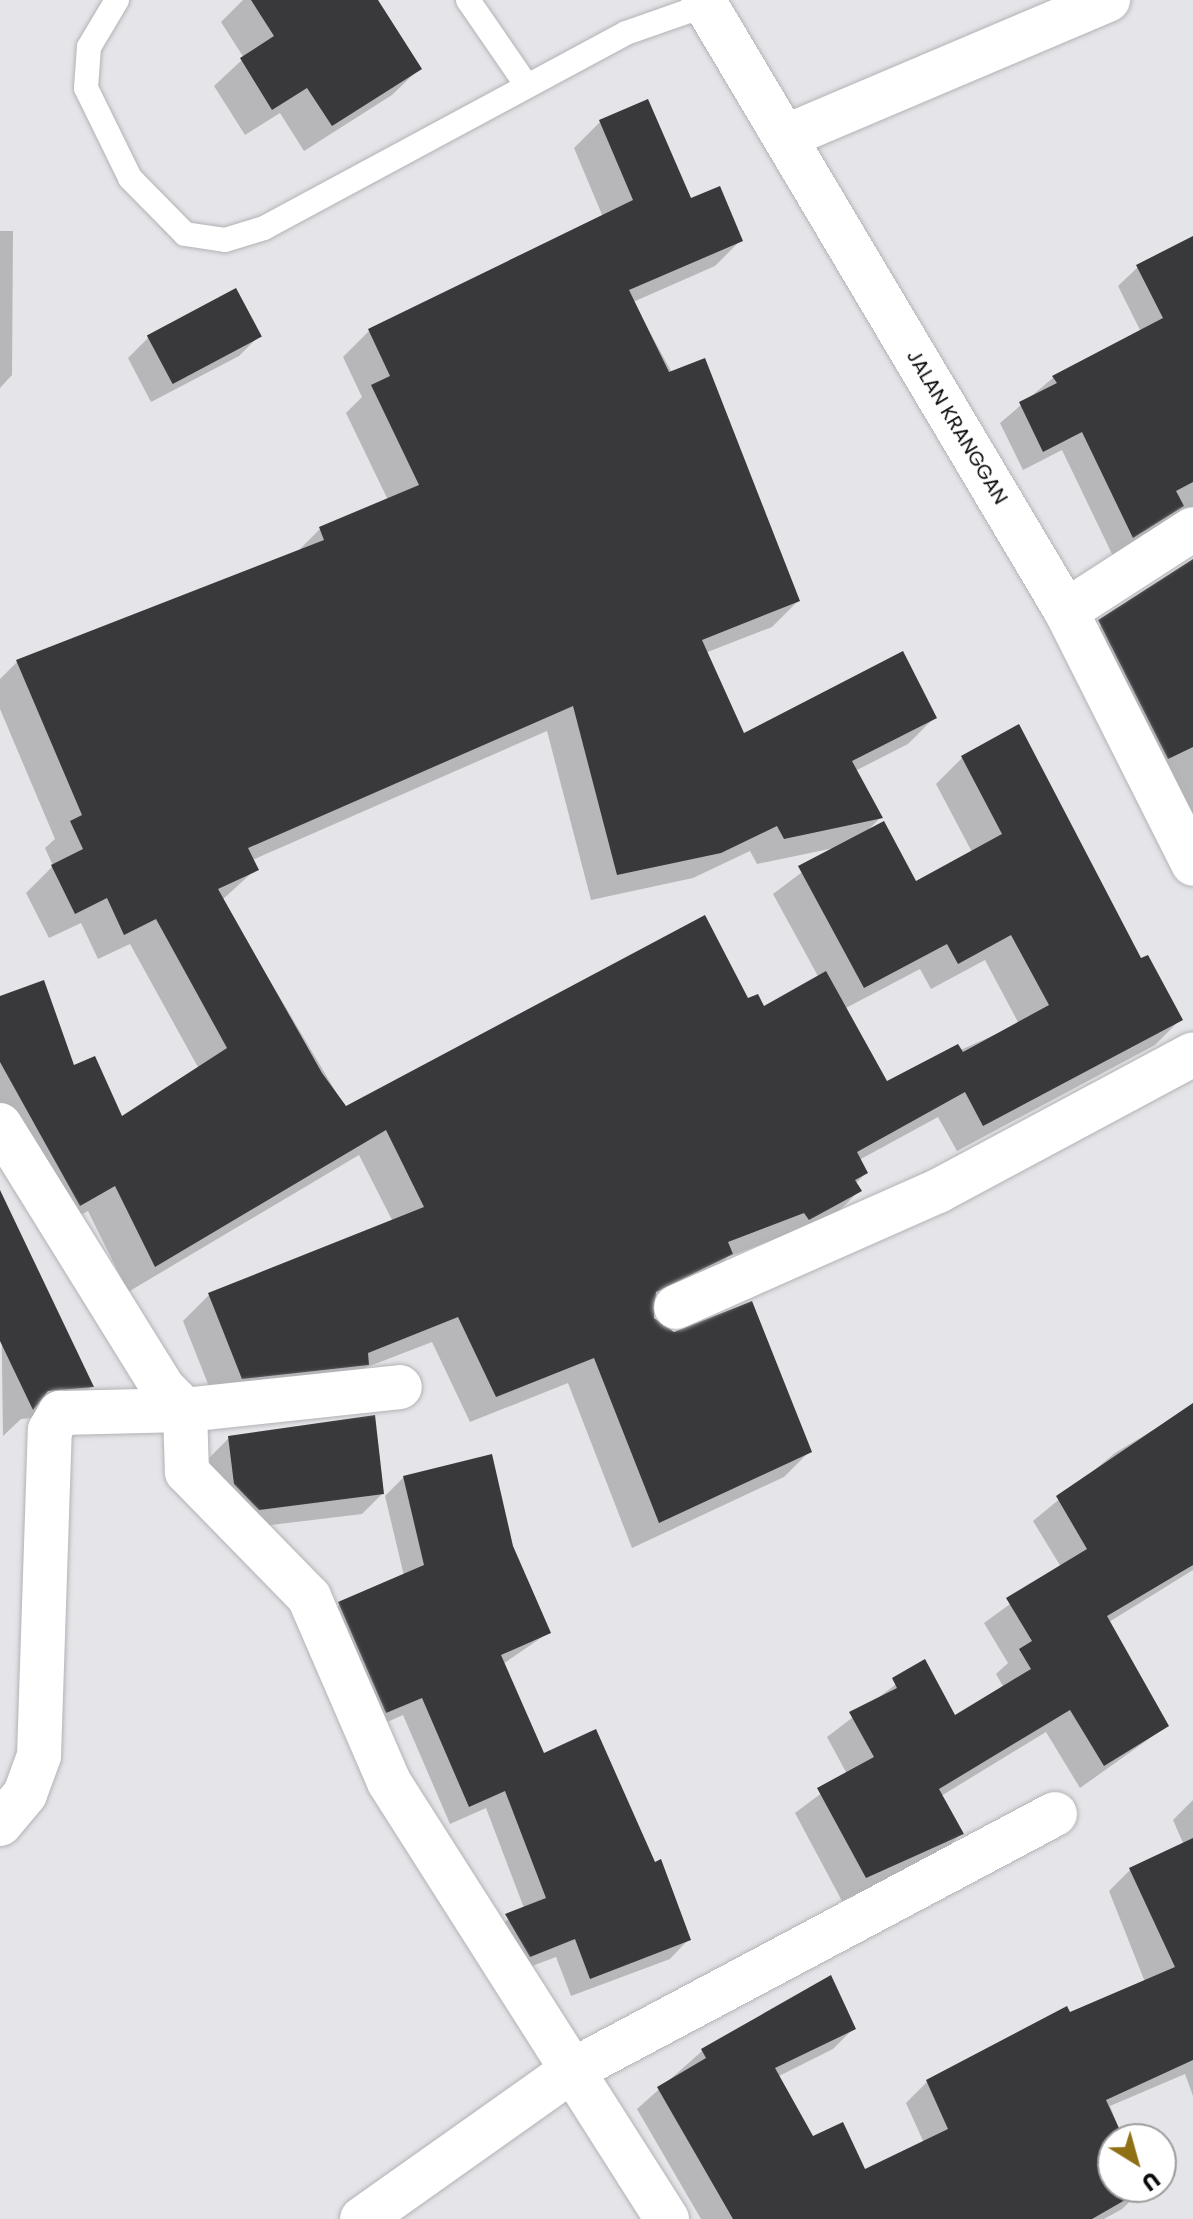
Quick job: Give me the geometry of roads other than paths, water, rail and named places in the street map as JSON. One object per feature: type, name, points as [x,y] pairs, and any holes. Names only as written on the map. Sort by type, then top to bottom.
[{"type":"street","points":[[785,137],[1108,0]]},
{"type":"street","name":"JALAN KRANGGAN","points":[[705,2],[1066,611],[1193,864]]},
{"type":"street","points":[[1066,611],[1193,529]]},
{"type":"street","points":[[676,1307],[938,1191],[1193,1054]]},
{"type":"street","points":[[0,1125],[164,1389],[185,1410],[187,1472],[309,1597],[389,1782],[667,2219]]},
{"type":"street","points":[[0,1824],[25,1794],[39,1756],[50,1430],[60,1413],[77,1410],[185,1410],[400,1387]]},
{"type":"street","points":[[362,2219],[571,2071],[1055,1814]]},
{"type":"lane","points":[[117,0],[89,47],[86,88],[130,178],[185,234],[225,240],[264,228],[525,83],[626,33],[705,2]]},
{"type":"lane","points":[[468,0],[525,83]]}]
